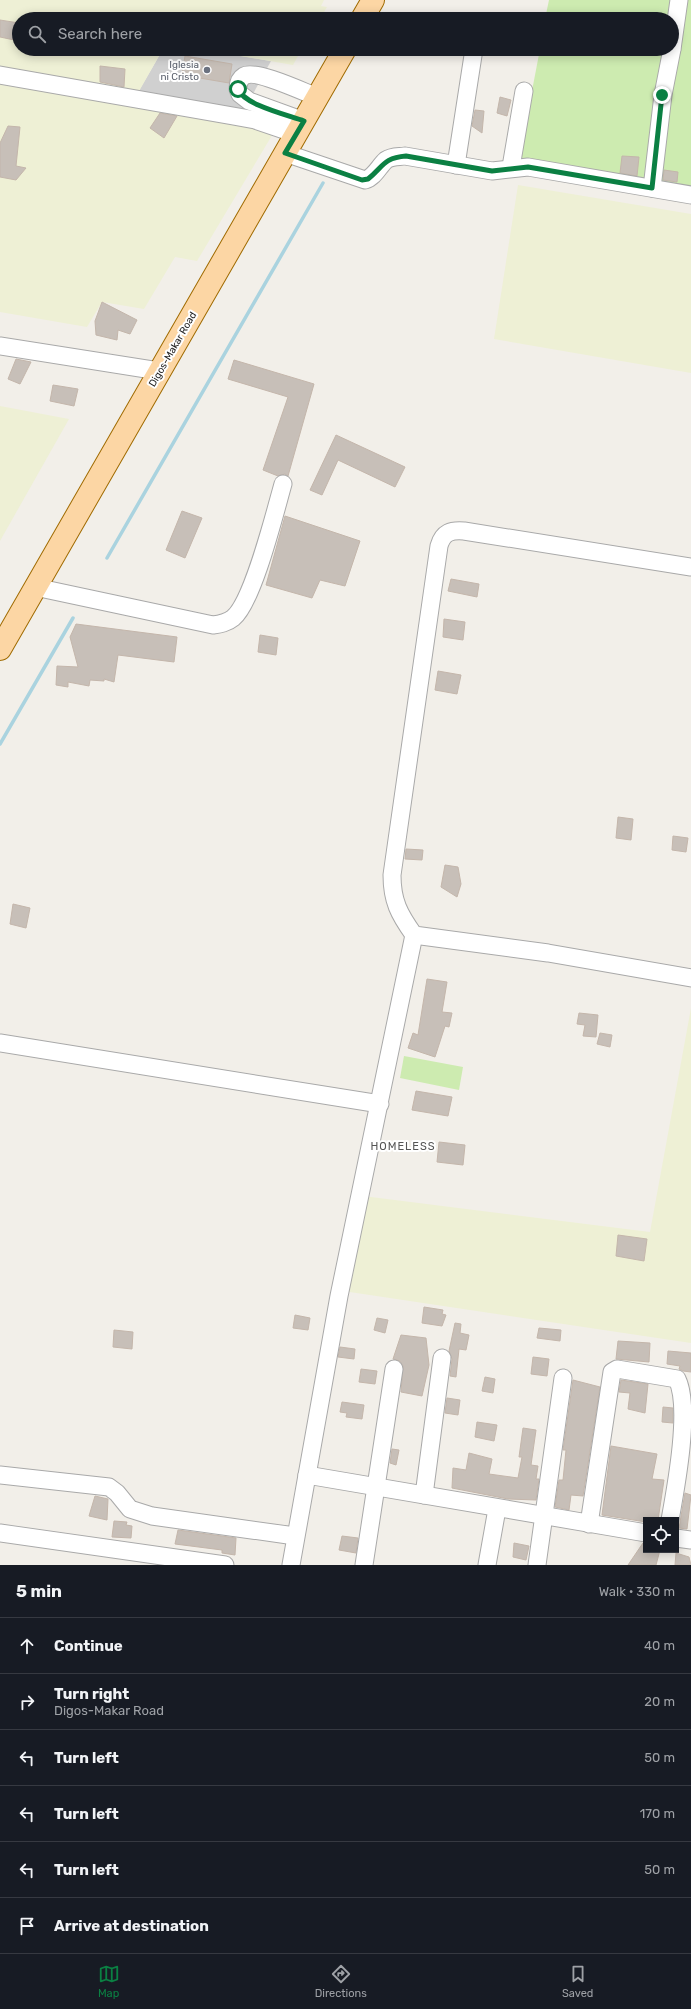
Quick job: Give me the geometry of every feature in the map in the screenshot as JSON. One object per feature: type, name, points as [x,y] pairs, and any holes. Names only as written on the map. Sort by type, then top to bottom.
[{"type":"main road","points":[[366,12],[374,0]]},
{"type":"main road","name":"Digos-Makar Road","points":[[0,649],[341,56]]},
{"type":"street","points":[[677,12],[679,0]]},
{"type":"street","points":[[456,165],[473,56]]},
{"type":"street","points":[[652,188],[662,95],[670,56]]},
{"type":"street","points":[[0,75],[300,128]]},
{"type":"street","points":[[300,128],[244,98],[238,89],[241,79],[245,75],[256,75],[317,97]]},
{"type":"street","points":[[511,167],[524,91]]},
{"type":"street","points":[[285,153],[365,180],[374,174],[386,160],[393,157],[406,156],[492,171],[511,167],[528,167],[691,195]]},
{"type":"street","points":[[0,346],[159,371]]},
{"type":"street","points":[[35,587],[213,626],[224,624],[233,618],[241,609],[252,583],[283,484]]},
{"type":"street","points":[[691,567],[464,531],[450,531],[444,534],[439,546],[392,874],[395,903],[403,920],[414,935],[548,953],[691,978]]},
{"type":"street","points":[[291,1565],[339,1296],[414,935]]},
{"type":"street","points":[[0,1043],[380,1104]]},
{"type":"street","points":[[424,1495],[442,1358]]},
{"type":"street","points":[[364,1565],[394,1369]]},
{"type":"street","points":[[589,1524],[612,1372],[617,1369],[677,1379],[682,1388],[683,1446],[671,1517]]},
{"type":"street","points":[[537,1565],[545,1517],[563,1378]]},
{"type":"street","points":[[0,1475],[109,1487],[117,1493],[130,1509],[138,1513],[295,1536]]},
{"type":"street","points":[[307,1475],[376,1486],[497,1509],[643,1533]]},
{"type":"street","points":[[487,1565],[497,1509]]},
{"type":"street","points":[[0,1533],[225,1565]]},
{"type":"street","points":[[679,1538],[691,1540]]},
{"type":"shaded area","points":[[159,56],[241,56],[271,61],[242,114],[137,94]]},
{"type":"green space","points":[[0,0],[324,0],[321,6],[327,7],[324,12],[12,12],[12,56],[159,56],[138,93],[280,122],[197,261],[175,257],[144,309],[102,302],[87,327],[0,312]]},
{"type":"green space","points":[[549,0],[691,0],[691,196],[517,169],[539,56],[679,56],[679,12],[546,12]]},
{"type":"green space","points":[[240,56],[298,56],[293,65]]},
{"type":"green space","points":[[518,185],[691,214],[691,373],[494,339]]},
{"type":"green space","points":[[0,406],[69,419],[0,541]]},
{"type":"green space","points":[[691,1008],[691,1343],[343,1291],[363,1196],[650,1232]]},
{"type":"green space","points":[[404,1056],[463,1067],[459,1090],[400,1078]]},
{"type":"building","points":[[0,20],[12,22],[12,40],[0,37]]},
{"type":"building","name":"Iglesia ni Cristo","points":[[185,56],[232,64],[229,83],[182,75]]},
{"type":"building","points":[[100,66],[125,69],[124,87],[100,82]]},
{"type":"building","points":[[500,97],[511,100],[507,116],[497,113]]},
{"type":"building","points":[[475,110],[484,111],[482,133],[472,126]]},
{"type":"building","points":[[160,113],[177,116],[164,138],[150,128]]},
{"type":"building","points":[[8,126],[20,127],[16,166],[26,168],[16,180],[0,177],[0,143]]},
{"type":"building","points":[[622,156],[639,157],[637,176],[620,173]]},
{"type":"building","points":[[664,170],[678,172],[677,182],[663,180]]},
{"type":"building","points":[[102,302],[137,320],[130,334],[118,330],[117,340],[96,335],[95,321]]},
{"type":"building","points":[[16,359],[31,362],[20,384],[8,379]]},
{"type":"building","points":[[234,360],[314,384],[288,476],[285,474],[278,476],[263,470],[288,397],[228,379]]},
{"type":"building","points":[[53,385],[78,389],[74,406],[50,401]]},
{"type":"building","points":[[336,435],[405,467],[395,487],[338,460],[322,495],[310,490]]},
{"type":"building","points":[[182,511],[202,518],[185,558],[166,550]]},
{"type":"building","points":[[285,516],[360,541],[345,586],[320,580],[312,598],[266,585]]},
{"type":"building","points":[[451,579],[479,584],[477,597],[448,591]]},
{"type":"building","points":[[444,619],[465,622],[463,640],[443,637]]},
{"type":"building","points":[[76,624],[177,637],[174,662],[118,655],[114,682],[104,679],[104,681],[90,680],[89,686],[68,682],[68,687],[56,685],[57,666],[78,667],[70,637]]},
{"type":"building","points":[[260,635],[278,638],[276,655],[258,652]]},
{"type":"building","points":[[438,671],[461,675],[457,694],[435,690]]},
{"type":"building","points":[[618,817],[633,819],[631,840],[616,838]]},
{"type":"building","points":[[673,836],[688,838],[686,852],[672,850]]},
{"type":"building","points":[[406,849],[423,850],[422,860],[405,859]]},
{"type":"building","points":[[445,865],[458,867],[461,884],[457,897],[441,887]]},
{"type":"building","points":[[13,904],[30,908],[26,928],[10,924]]},
{"type":"building","points":[[427,979],[447,982],[442,1012],[452,1013],[449,1027],[445,1026],[435,1057],[408,1048],[413,1033],[418,1035]]},
{"type":"building","points":[[579,1013],[598,1015],[596,1037],[583,1036],[585,1025],[577,1024]]},
{"type":"building","points":[[600,1033],[612,1035],[610,1047],[597,1044]]},
{"type":"building","points":[[416,1091],[452,1097],[448,1116],[412,1110]]},
{"type":"building","points":[[439,1142],[465,1145],[463,1165],[437,1162]]},
{"type":"building","points":[[618,1235],[647,1239],[644,1261],[616,1256]]},
{"type":"building","points":[[424,1307],[443,1310],[442,1314],[446,1315],[442,1326],[422,1323]]},
{"type":"building","points":[[295,1315],[310,1318],[308,1330],[293,1328]]},
{"type":"building","points":[[377,1318],[388,1320],[385,1333],[374,1330]]},
{"type":"building","points":[[455,1323],[461,1324],[460,1333],[469,1335],[466,1350],[459,1349],[456,1377],[450,1376],[452,1359],[449,1351]]},
{"type":"building","points":[[539,1328],[561,1330],[560,1341],[537,1338]]},
{"type":"building","points":[[114,1330],[133,1332],[132,1349],[113,1347]]},
{"type":"building","points":[[401,1335],[426,1338],[429,1365],[422,1396],[401,1392],[403,1366],[400,1361],[393,1359]]},
{"type":"building","points":[[618,1341],[650,1343],[649,1362],[616,1359]]},
{"type":"building","points":[[340,1347],[355,1349],[354,1359],[338,1357]]},
{"type":"building","points":[[668,1351],[691,1353],[691,1372],[679,1369],[680,1366],[667,1364]]},
{"type":"building","points":[[533,1357],[549,1359],[547,1376],[531,1374]]},
{"type":"building","points":[[361,1369],[377,1371],[375,1384],[359,1382]]},
{"type":"building","points":[[485,1377],[495,1379],[493,1393],[482,1391]]},
{"type":"building","points":[[573,1380],[600,1387],[583,1496],[571,1495],[569,1510],[555,1507],[559,1480],[563,1480],[566,1450],[563,1450]]},
{"type":"building","points":[[621,1380],[648,1384],[645,1413],[628,1409],[630,1393],[619,1392]]},
{"type":"building","points":[[447,1398],[460,1400],[458,1415],[445,1413]]},
{"type":"building","points":[[342,1402],[364,1405],[362,1419],[346,1417],[347,1413],[340,1412]]},
{"type":"building","points":[[663,1407],[673,1408],[673,1423],[662,1422]]},
{"type":"building","points":[[477,1422],[497,1425],[494,1441],[475,1437]]},
{"type":"building","points":[[523,1428],[536,1430],[531,1465],[538,1466],[536,1479],[539,1479],[536,1500],[508,1499],[452,1488],[453,1468],[466,1470],[469,1453],[492,1459],[489,1474],[518,1478],[522,1457],[519,1457]]},
{"type":"building","points":[[611,1446],[657,1454],[652,1479],[664,1480],[658,1517],[643,1517],[643,1522],[602,1515]]},
{"type":"building","points":[[392,1449],[399,1450],[396,1465],[390,1463]]},
{"type":"building","points":[[685,1493],[691,1495],[687,1529],[679,1528]]},
{"type":"building","points":[[95,1496],[108,1499],[107,1520],[89,1516]]},
{"type":"building","points":[[114,1521],[127,1522],[126,1525],[132,1526],[131,1538],[112,1537]]},
{"type":"building","points":[[178,1530],[236,1538],[235,1555],[222,1553],[222,1550],[175,1544]]},
{"type":"building","points":[[342,1536],[358,1538],[356,1553],[339,1550]]},
{"type":"building","points":[[514,1543],[529,1546],[526,1560],[513,1557]]},
{"type":"building","points":[[643,1543],[643,1553],[659,1553],[656,1565],[628,1565]]},
{"type":"building","points":[[676,1553],[689,1557],[691,1565],[675,1565]]},
{"type":"waterway","points":[[107,558],[323,183]]},
{"type":"waterway","points":[[0,744],[73,618]]},
{"type":"place","name":"Iglesia ni Cristo","points":[[207,70]]},
{"type":"district","name":"HOMELESS","points":[[403,1146]]},
{"type":"route","points":[[238,89],[240,94],[249,101],[304,121],[285,153],[362,180],[368,179],[386,160],[393,157],[406,156],[492,171],[511,167],[528,167],[652,188],[662,95]]}]
